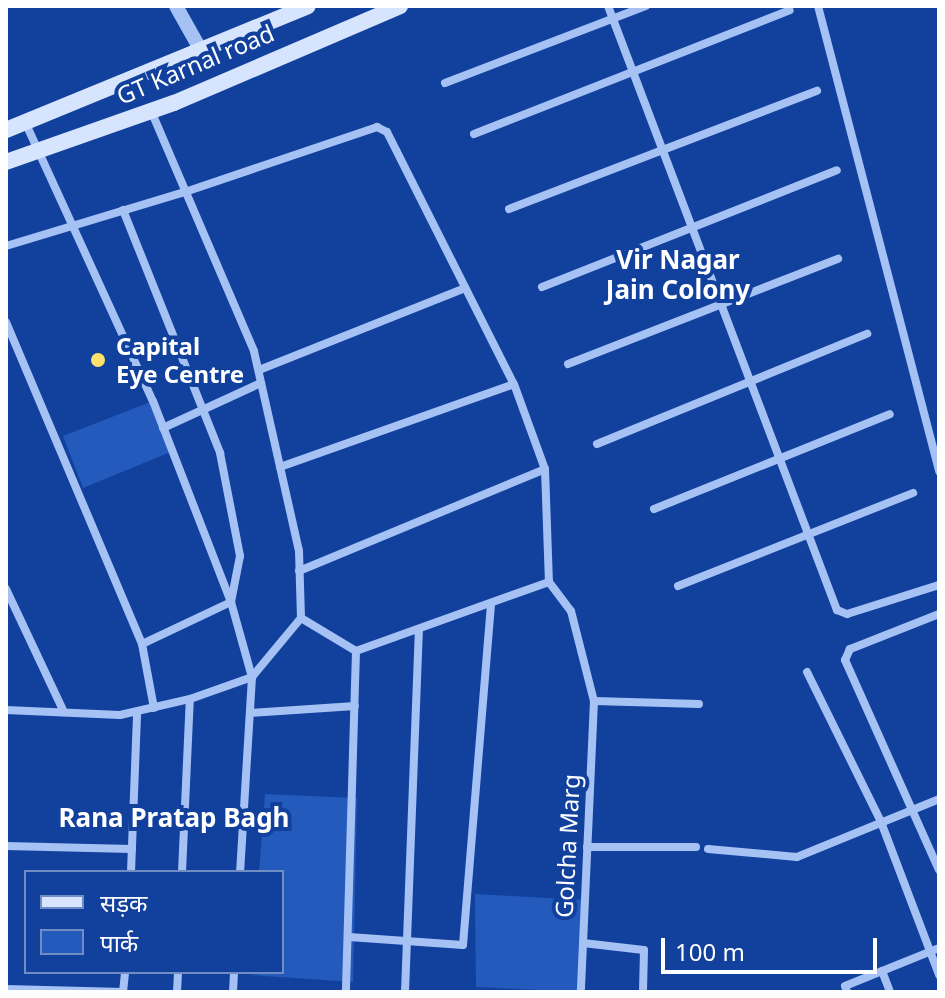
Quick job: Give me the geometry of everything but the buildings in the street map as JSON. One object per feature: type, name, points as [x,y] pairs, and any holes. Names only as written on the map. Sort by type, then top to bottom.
[{"type":"main road","name":"GT Karnal road","points":[[6,130],[199,47],[308,6]]},
{"type":"main road","name":"GT Karnal road","points":[[6,162],[151,111],[400,6]]},
{"type":"street","points":[[176,6],[199,47]]},
{"type":"street","points":[[608,6],[841,612],[939,585]]},
{"type":"street","points":[[445,83],[646,6]]},
{"type":"street","points":[[818,6],[939,472]]},
{"type":"street","points":[[474,134],[790,10]]},
{"type":"street","points":[[509,209],[817,91]]},
{"type":"street","points":[[6,710],[137,713],[190,699],[252,677],[301,618],[299,571],[259,370],[151,111]]},
{"type":"street","points":[[26,124],[74,224],[163,428],[231,602],[252,677],[240,870]]},
{"type":"street","points":[[6,246],[185,192],[377,127],[387,132],[514,384],[545,469],[549,582],[356,651]]},
{"type":"street","points":[[542,287],[837,170]]},
{"type":"street","points":[[123,210],[220,453],[239,530],[241,570],[231,602],[142,644]]},
{"type":"street","points":[[568,364],[720,301],[838,259]]},
{"type":"street","points":[[259,370],[465,288]]},
{"type":"street","points":[[6,322],[142,644],[154,708]]},
{"type":"street","points":[[597,444],[867,334]]},
{"type":"street","points":[[163,428],[261,383]]},
{"type":"street","points":[[280,467],[514,384]]},
{"type":"street","points":[[654,509],[779,455],[890,414]]},
{"type":"street","points":[[299,571],[545,469]]},
{"type":"street","points":[[678,586],[913,493]]},
{"type":"street","name":"Golcha Marg","points":[[549,582],[571,611],[594,701],[581,992]]},
{"type":"street","points":[[6,589],[64,712]]},
{"type":"street","points":[[349,937],[463,945],[491,605]]},
{"type":"street","points":[[939,614],[850,649],[846,656],[939,870]]},
{"type":"street","points":[[301,618],[356,651]]},
{"type":"street","points":[[405,992],[419,629]]},
{"type":"street","points":[[346,992],[356,651]]},
{"type":"street","points":[[807,672],[881,822],[939,975]]},
{"type":"street","points":[[182,870],[190,699]]},
{"type":"street","points":[[594,701],[699,704]]},
{"type":"street","points":[[250,713],[355,706]]},
{"type":"street","points":[[131,870],[137,713]]},
{"type":"street","points":[[708,849],[797,857],[939,799]]},
{"type":"street","points":[[6,846],[132,849]]},
{"type":"street","points":[[587,847],[696,847]]},
{"type":"street","points":[[583,943],[644,950],[643,992]]},
{"type":"street","points":[[847,992],[845,986],[939,948]]},
{"type":"street","points":[[882,971],[890,992]]},
{"type":"street","points":[[6,989],[123,992]]},
{"type":"green space","points":[[153,401],[173,451],[83,488],[63,436]]},
{"type":"green space","points":[[265,794],[357,798],[353,982],[249,975],[284,974],[284,870],[259,870]]},
{"type":"green space","points":[[475,894],[583,900],[582,992],[476,987]]},
{"type":"place","name":"Capital Eye Centre","points":[[98,360]]},
{"type":"district","name":"Vir Nagar Jain Colony","points":[[678,275]]},
{"type":"district","name":"Rana Pratap Bagh","points":[[174,818]]}]
